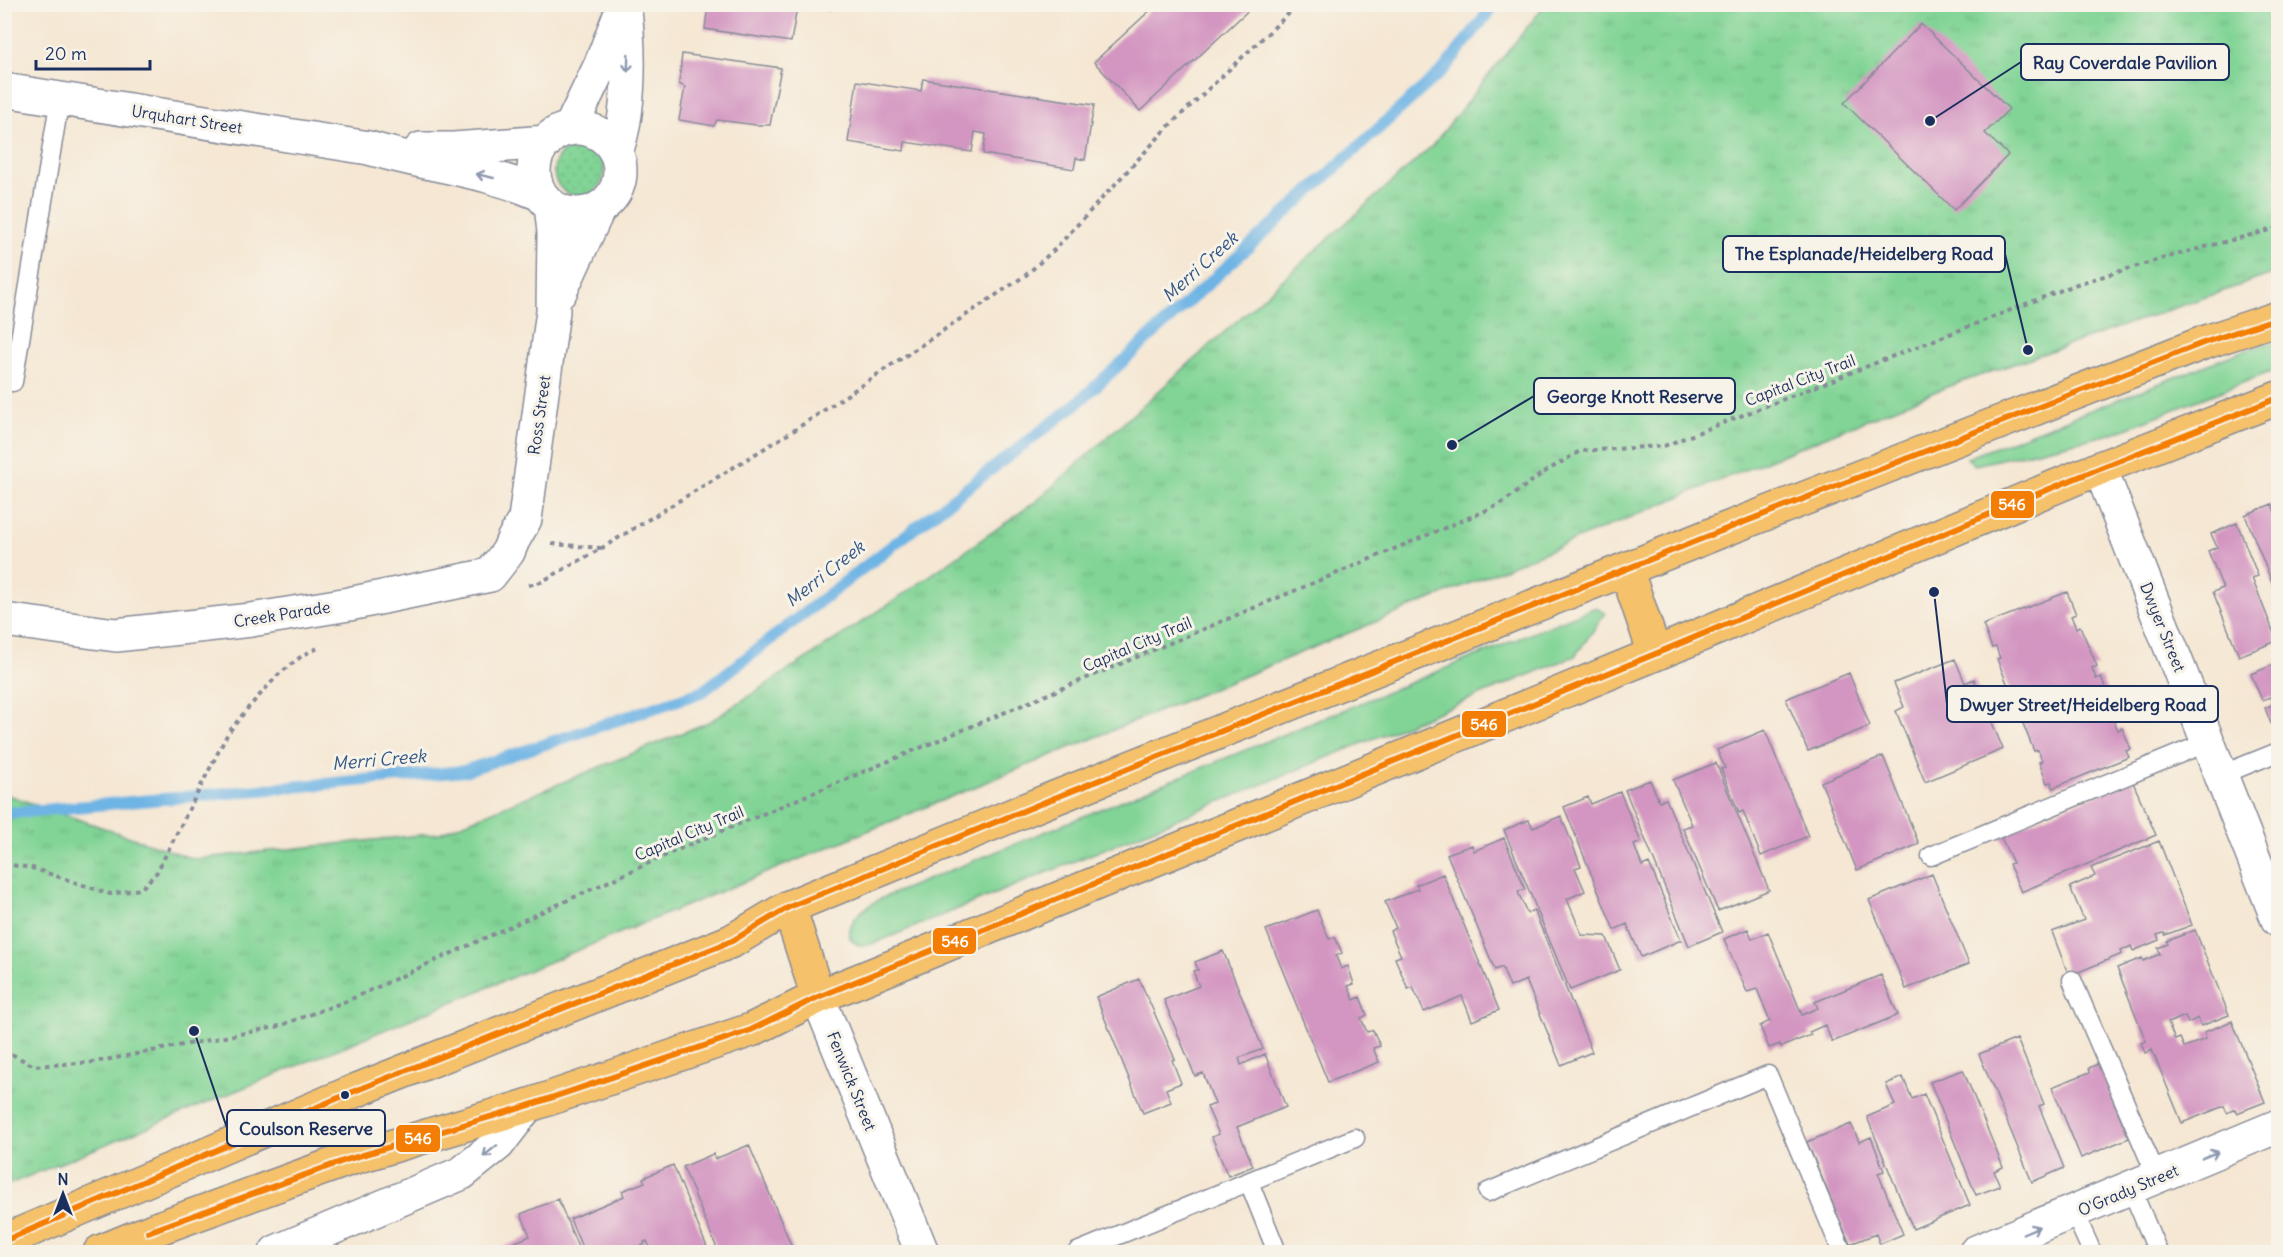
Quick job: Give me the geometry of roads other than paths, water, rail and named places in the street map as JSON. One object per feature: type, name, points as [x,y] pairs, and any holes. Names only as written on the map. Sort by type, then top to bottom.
[{"type":"main road","points":[[4,1241],[357,1090],[732,941],[789,907],[1052,799],[1626,569],[2192,348],[2278,318]]},
{"type":"main road","points":[[100,1252],[156,1229],[346,1160],[527,1106],[751,1030],[818,998],[1655,654],[2100,468],[2278,398]]},
{"type":"main road","points":[[1626,569],[1655,654]]},
{"type":"main road","name":"Fenwick Street","points":[[789,907],[818,998]]},
{"type":"street","points":[[558,135],[584,129],[597,132],[616,152],[620,165],[618,184],[609,201],[598,210],[574,215],[562,212],[545,200],[535,181],[534,167],[538,153],[558,135],[601,64],[624,4]]},
{"type":"street","points":[[616,152],[620,143],[624,115],[628,60],[624,4]]},
{"type":"street","name":"Urquhart Street","points":[[4,90],[369,148],[506,181],[545,200]]},
{"type":"street","name":"Urquhart Street","points":[[369,148],[454,149],[558,135]]},
{"type":"street","name":"Ross Street","points":[[519,529],[553,311],[554,232],[545,200]]},
{"type":"street","name":"Ross Street","points":[[553,311],[567,273],[598,210]]},
{"type":"street","name":"Dwyer Street","points":[[2100,468],[2278,920]]},
{"type":"street","name":"Creek Parade","points":[[4,620],[116,635],[250,620],[349,604],[490,575],[508,552],[519,529]]},
{"type":"street","name":"Fenwick Street","points":[[818,998],[922,1252]]},
{"type":"street","points":[[276,1252],[462,1173],[498,1144],[527,1106]]},
{"type":"street","name":"O'Grady Street","points":[[1977,1252],[2278,1126]]},
{"type":"lane","points":[[4,381],[13,382],[60,98]]},
{"type":"lane","points":[[1931,856],[2208,742]]},
{"type":"lane","points":[[2221,775],[2278,752]]},
{"type":"lane","points":[[2072,980],[2144,1183],[2158,1252]]},
{"type":"lane","points":[[1488,1192],[1768,1075],[1842,1252]]},
{"type":"lane","points":[[1077,1252],[1355,1138]]},
{"type":"lane","points":[[1249,1182],[1277,1252]]},
{"type":"lane","points":[[2074,1212],[2092,1252]]},
{"type":"waterway","name":"Merri Creek","points":[[4,810],[11,813],[464,771],[702,692],[1075,405],[1445,68],[1495,4]]},
{"type":"place","name":"Ray Coverdale Pavilion","points":[[1930,121]]},
{"type":"place","name":"The Esplanade/Heidelberg Road","points":[[2028,350]]},
{"type":"place","name":"George Knott Reserve","points":[[1452,445]]},
{"type":"place","name":"Dwyer Street/Heidelberg Road","points":[[1934,592]]},
{"type":"place","name":"Coulson Reserve","points":[[194,1031]]}]
